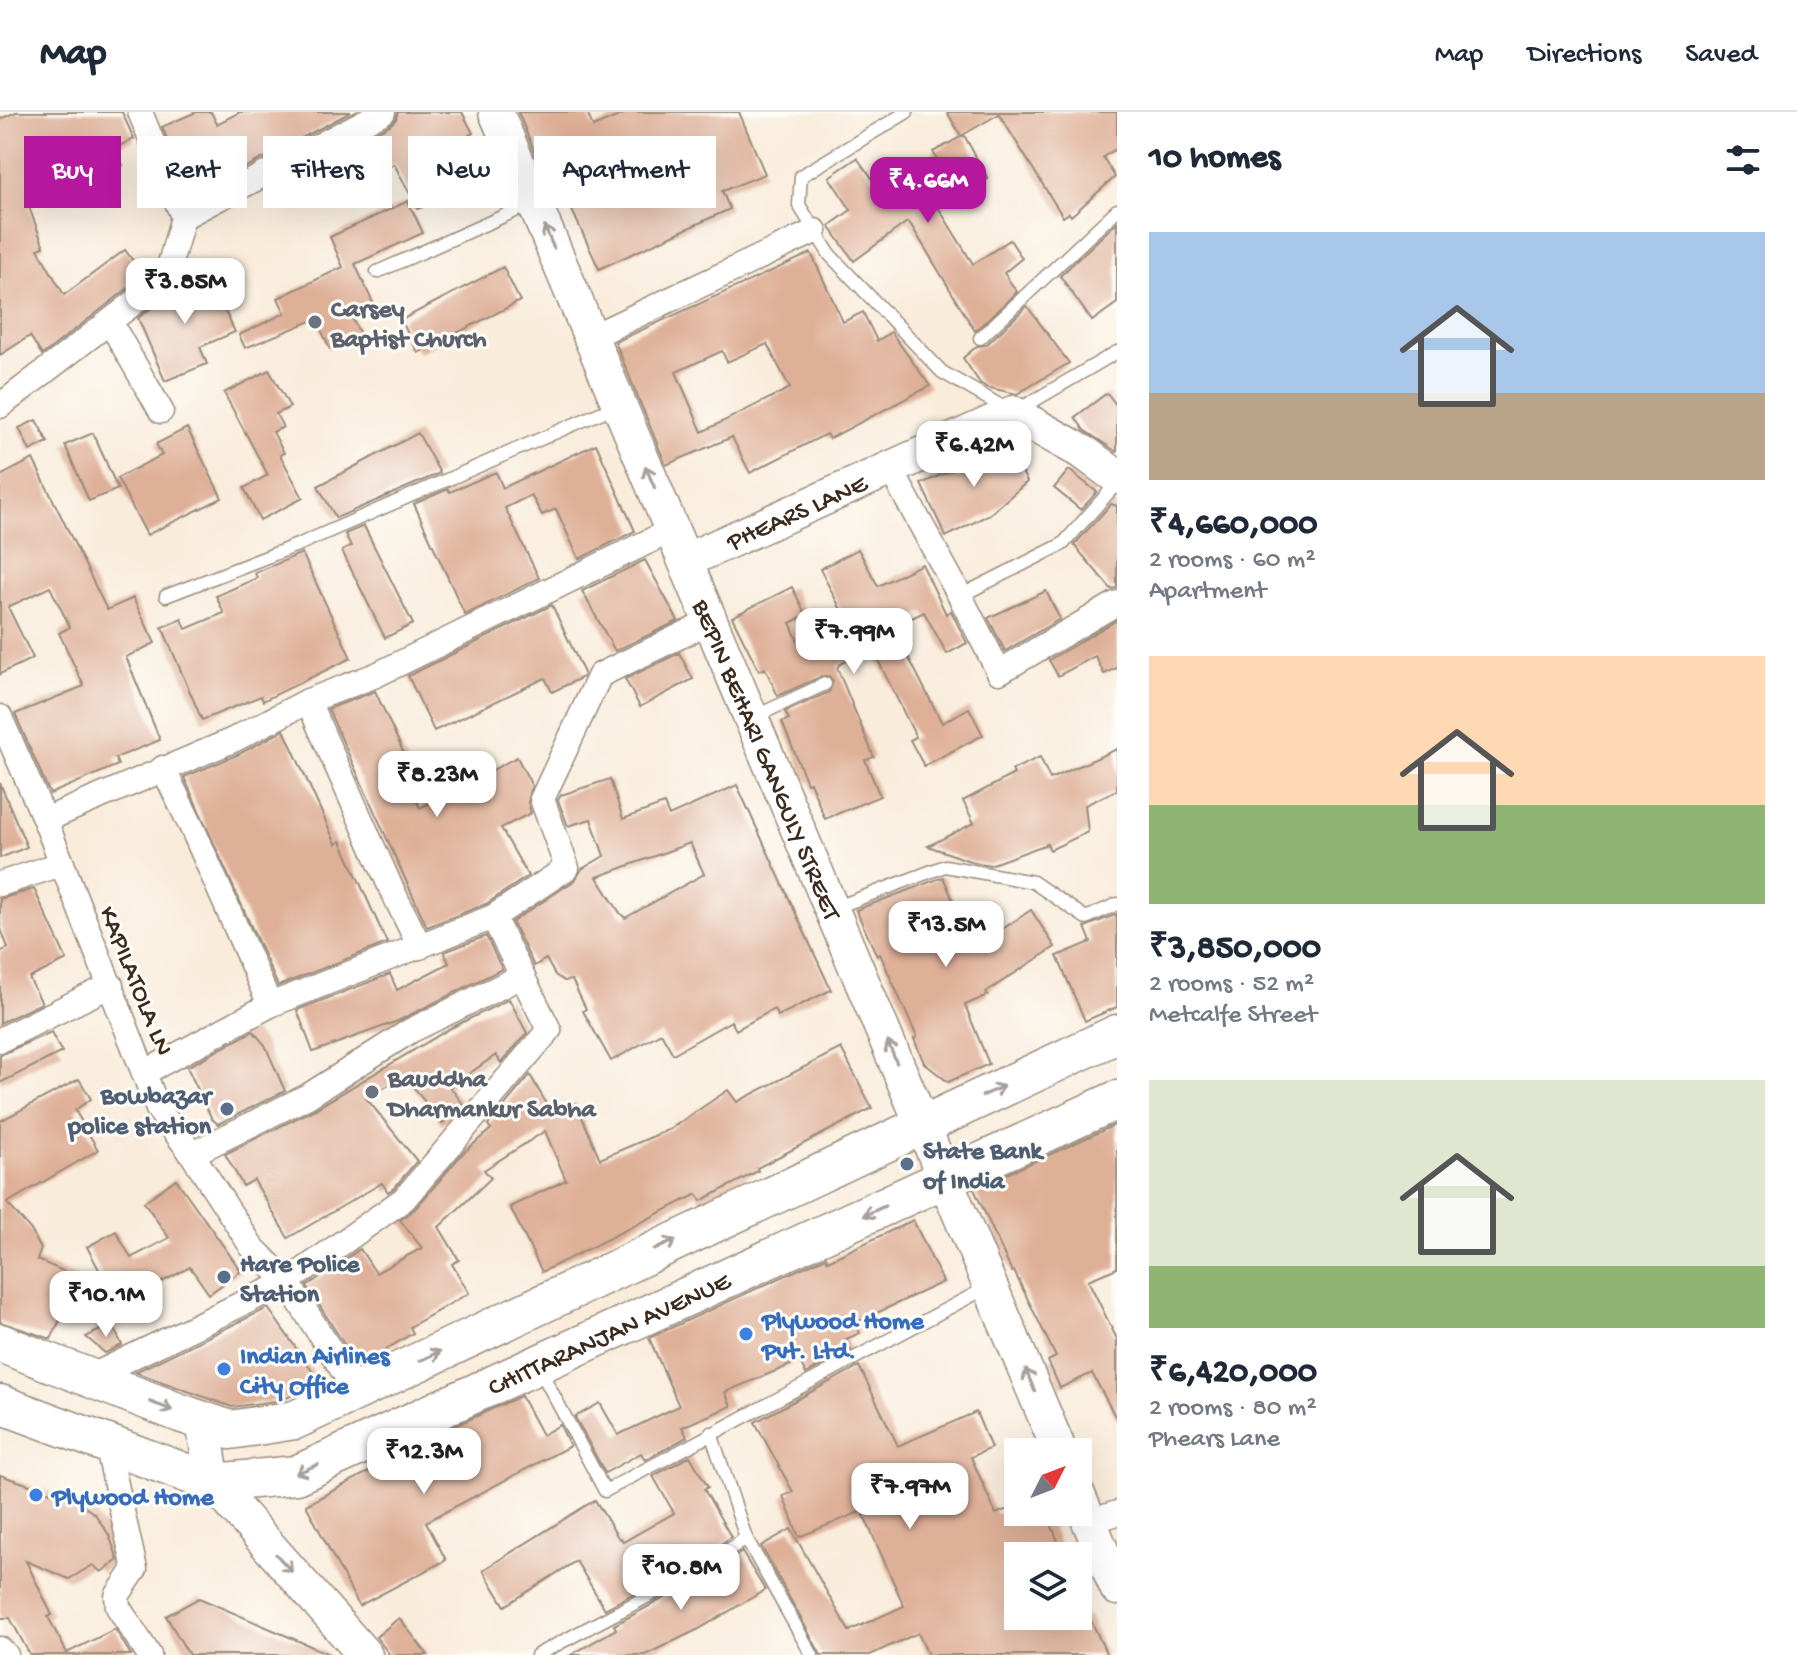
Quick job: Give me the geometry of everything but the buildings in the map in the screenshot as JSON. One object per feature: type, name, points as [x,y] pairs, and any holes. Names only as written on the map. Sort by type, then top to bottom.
[{"type":"main road","name":"BEPIN BEHARI GANGULY STREET","points":[[496,112],[534,202]]},
{"type":"main road","name":"BEPIN BEHARI GANGULY STREET","points":[[537,208],[1054,1438]]},
{"type":"main road","name":"PHEARS LANE","points":[[678,545],[890,468],[1013,413]]},
{"type":"main road","points":[[1013,413],[1086,454],[1117,477]]},
{"type":"main road","points":[[0,1343],[230,1430],[295,1420],[1117,1034]]},
{"type":"main road","name":"CHITTARANJAN AVENUE","points":[[0,1404],[213,1483],[296,1475],[1117,1100]]},
{"type":"main road","points":[[203,1421],[213,1483],[365,1655]]},
{"type":"main road","points":[[1095,1510],[1117,1588]]},
{"type":"street","points":[[0,406],[166,278],[183,217],[140,112]]},
{"type":"street","points":[[183,217],[383,112]]},
{"type":"street","points":[[591,337],[815,231]]},
{"type":"street","points":[[110,322],[161,411]]},
{"type":"street","points":[[890,468],[999,672],[1117,603]]},
{"type":"street","points":[[45,820],[233,740],[308,701],[376,675],[678,545]]},
{"type":"street","points":[[144,1073],[270,1005],[493,917],[567,868],[542,799],[600,675],[711,621]]},
{"type":"street","points":[[308,701],[420,947]]},
{"type":"street","name":"KAPILATOLA LN","points":[[0,717],[45,820],[158,1109],[192,1154],[252,1247],[287,1282],[356,1391]]},
{"type":"street","points":[[163,768],[270,1005]]},
{"type":"street","points":[[0,884],[61,864]]},
{"type":"street","points":[[88,1378],[287,1282],[404,1199],[549,1030],[493,917]]},
{"type":"street","points":[[192,1154],[308,1096],[410,1031],[522,976]]},
{"type":"street","points":[[0,1040],[111,985]]},
{"type":"street","points":[[107,1444],[135,1569],[117,1596],[118,1607],[149,1655]]},
{"type":"street","points":[[0,1649],[6,1655]]},
{"type":"lane","points":[[907,112],[801,176],[799,205],[830,255],[942,372],[1013,413],[1117,352]]},
{"type":"lane","points":[[377,272],[534,202]]},
{"type":"lane","points":[[980,338],[1117,210]]},
{"type":"lane","points":[[166,596],[300,544],[619,405]]},
{"type":"lane","points":[[960,596],[1063,544],[1117,483]]},
{"type":"lane","points":[[751,718],[825,684]]},
{"type":"lane","points":[[831,909],[945,866],[1033,882],[1086,918],[1117,904]]},
{"type":"lane","points":[[537,1365],[605,1491],[990,1286]]},
{"type":"lane","points":[[711,1433],[746,1538],[812,1655]]},
{"type":"lane","points":[[537,1655],[707,1565],[746,1538]]},
{"type":"place","name":"Carsey Baptist Church","points":[[315,322]]},
{"type":"place","name":"Bauddha Dharmankur Sabha","points":[[372,1092]]},
{"type":"place","name":"Bowbazar police station","points":[[227,1109]]},
{"type":"place","name":"State Bank of India","points":[[907,1164]]},
{"type":"place","name":"Hare Police Station","points":[[224,1277]]},
{"type":"place","name":"Plywood Home Pvt. Ltd.","points":[[746,1334]]},
{"type":"place","name":"Indian Airlines City Office","points":[[224,1369]]},
{"type":"place","name":"Plywood Home","points":[[36,1495]]}]
